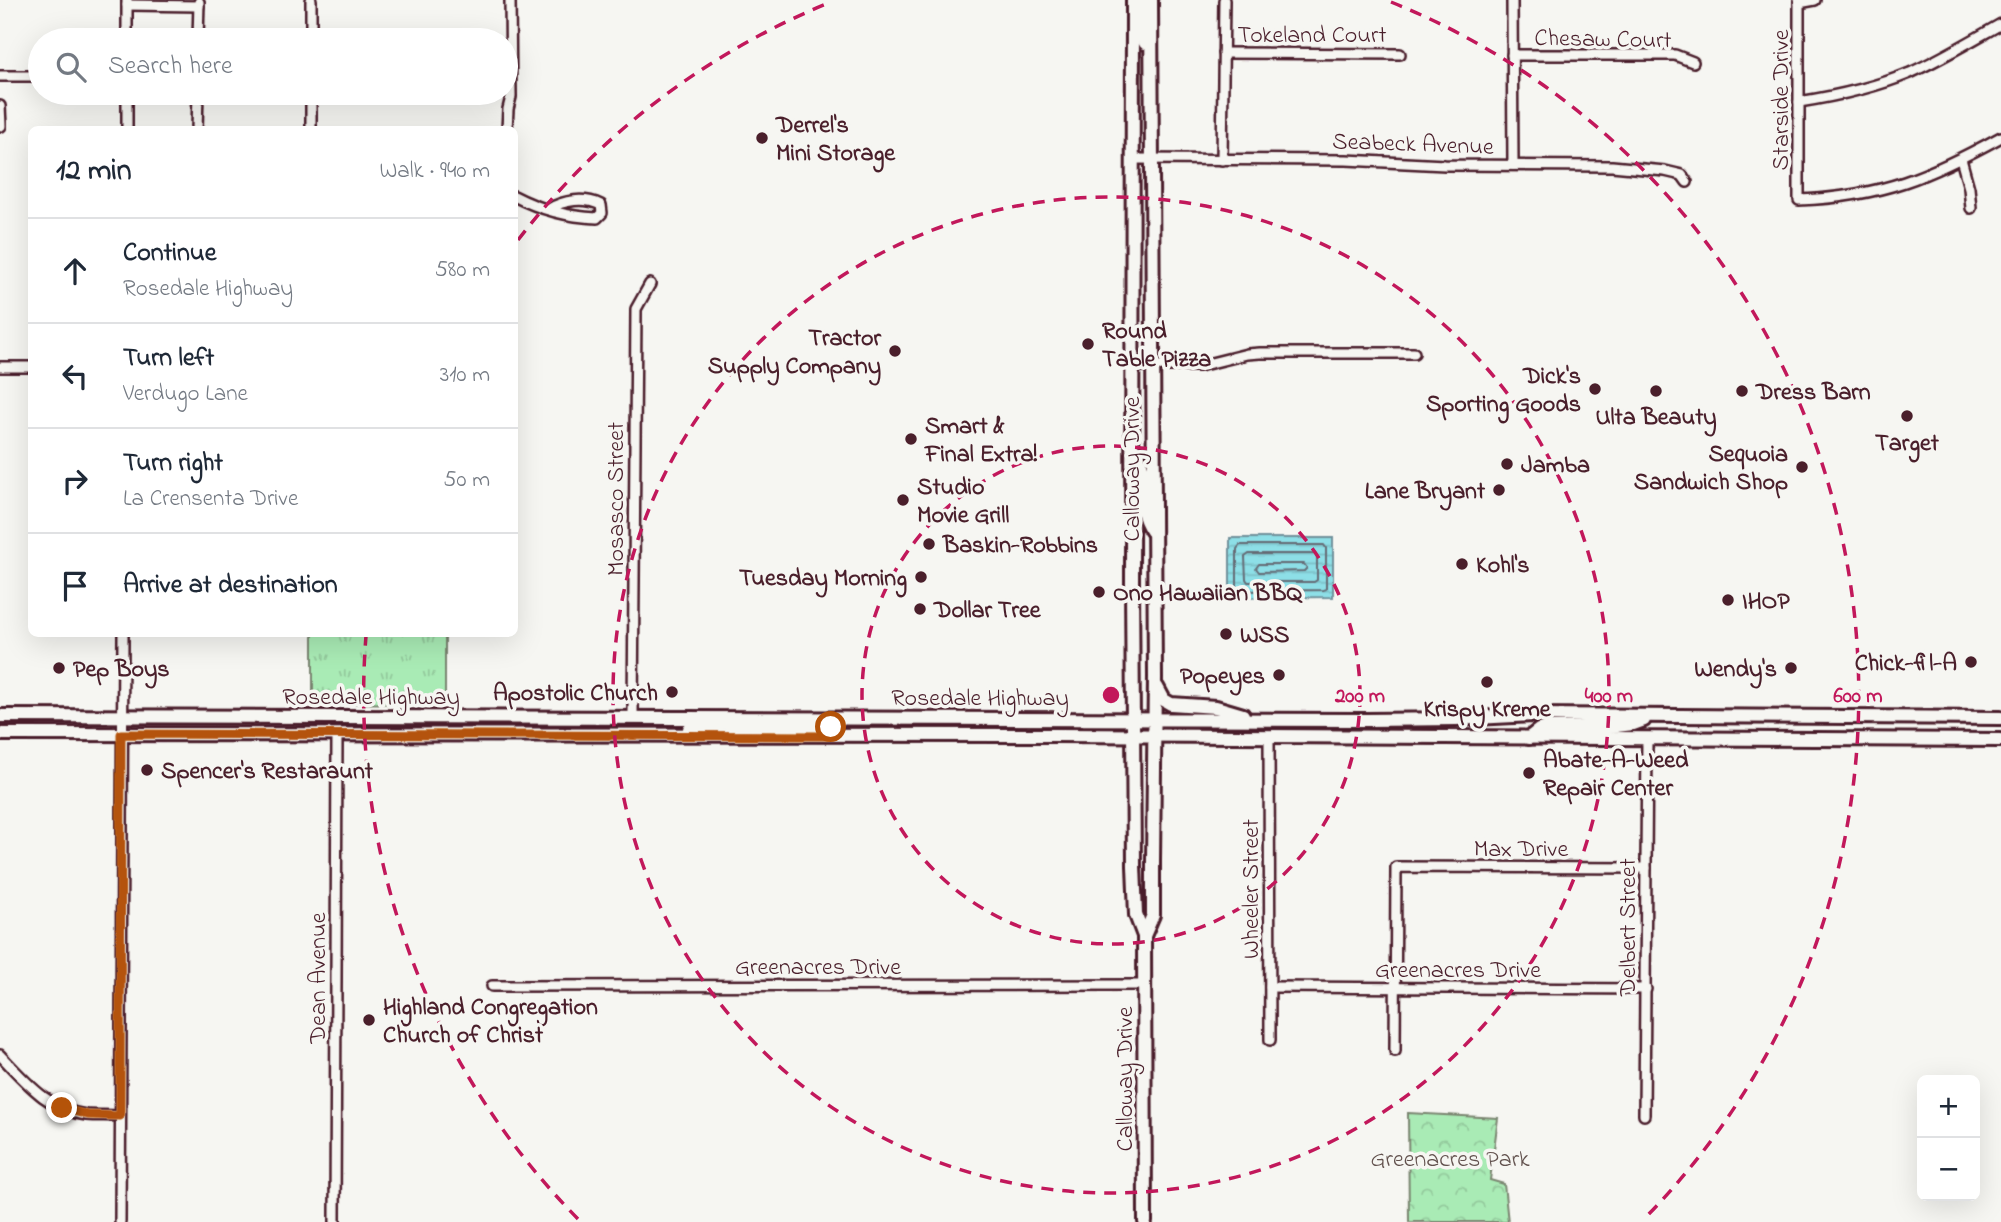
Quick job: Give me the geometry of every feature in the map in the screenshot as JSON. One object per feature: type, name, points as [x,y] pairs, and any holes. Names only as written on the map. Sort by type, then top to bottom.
[{"type":"main road","name":"Calloway Drive","points":[[1133,0],[1133,736],[1136,915],[1144,936],[1145,1222]]},
{"type":"main road","points":[[1142,0],[1142,36],[1151,60]]},
{"type":"main road","name":"Calloway Drive","points":[[1144,936],[1153,915],[1155,677],[1152,532],[1151,0]]},
{"type":"main road","points":[[1133,441],[1143,470],[1142,513],[1152,532]]},
{"type":"main road","points":[[1155,677],[1160,695],[1164,701],[1171,704],[1216,706],[1241,715],[1268,719]]},
{"type":"main road","name":"Rosedale Highway","points":[[0,716],[1367,720],[1533,715],[2001,718]]},
{"type":"main road","points":[[1528,738],[1539,730],[1550,727],[1616,726],[1633,724],[1654,716]]},
{"type":"main road","points":[[226,734],[250,726],[295,725],[300,722],[300,717]]},
{"type":"main road","points":[[337,735],[339,729],[350,725],[441,724],[474,717]]},
{"type":"main road","points":[[647,735],[705,727],[811,726],[824,718]]},
{"type":"main road","points":[[827,736],[831,727],[887,725],[914,718]]},
{"type":"main road","name":"Rosedale Highway","points":[[0,734],[2001,740]]},
{"type":"street","points":[[311,0],[311,28]]},
{"type":"street","points":[[510,0],[510,28]]},
{"type":"street","points":[[1222,159],[1224,0]]},
{"type":"street","points":[[1512,0],[1513,165]]},
{"type":"street","points":[[1799,1],[1815,0]]},
{"type":"street","name":"Starside Drive","points":[[1799,1],[1800,200],[1841,197],[1894,187],[1961,159]]},
{"type":"street","points":[[127,28],[127,3],[199,3],[198,28]]},
{"type":"street","points":[[1799,102],[1832,97],[1885,83],[1934,61],[2001,24]]},
{"type":"street","name":"Tokeland Court","points":[[1223,53],[1400,54]]},
{"type":"street","name":"Chesaw Court","points":[[1512,55],[1675,55],[1693,62]]},
{"type":"street","points":[[0,76],[28,76]]},
{"type":"street","points":[[127,105],[127,126]]},
{"type":"street","points":[[197,126],[198,105]]},
{"type":"street","points":[[311,105],[311,126]]},
{"type":"street","points":[[508,126],[509,105]]},
{"type":"street","points":[[0,106],[1,126]]},
{"type":"street","points":[[1971,208],[1961,159],[2001,137]]},
{"type":"street","name":"Seabeck Avenue","points":[[1133,159],[1346,160],[1445,165],[1638,167],[1682,175],[1687,182]]},
{"type":"street","points":[[518,198],[528,203],[549,209],[582,217],[597,218],[602,212],[601,205],[594,202],[572,200],[558,203],[549,209]]},
{"type":"street","name":"Mosasco Street","points":[[633,717],[636,309],[650,284]]},
{"type":"street","points":[[1133,366],[1199,366],[1260,353],[1414,353]]},
{"type":"street","points":[[0,367],[28,367]]},
{"type":"street","points":[[120,1222],[123,637]]},
{"type":"street","name":"Dean Avenue","points":[[335,1222],[337,735]]},
{"type":"street","name":"Wheeler Street","points":[[1269,737],[1270,1041]]},
{"type":"street","name":"Delbert Street","points":[[1644,1115],[1647,739]]},
{"type":"street","name":"Max Drive","points":[[1395,988],[1396,867],[1646,868]]},
{"type":"street","name":"Greenacres Drive","points":[[492,986],[1144,985]]},
{"type":"street","name":"Greenacres Drive","points":[[1270,988],[1646,989]]},
{"type":"street","points":[[1395,988],[1395,1051]]},
{"type":"street","points":[[0,1055],[38,1094],[62,1108],[88,1115],[120,1116]]},
{"type":"green space","points":[[313,637],[445,637],[445,704],[313,703]]},
{"type":"green space","name":"Greenacres Park","points":[[1408,1113],[1498,1118],[1490,1180],[1504,1184],[1508,1222],[1409,1222]]},
{"type":"water","points":[[1230,538],[1333,538],[1333,597],[1230,598]]},
{"type":"place","name":"Derrel's Mini Storage","points":[[762,138]]},
{"type":"place","name":"Round Table Pizza","points":[[1088,344]]},
{"type":"place","name":"Tractor Supply Company","points":[[895,351]]},
{"type":"place","name":"Dick's Sporting Goods","points":[[1595,389]]},
{"type":"place","name":"Ulta Beauty","points":[[1656,391]]},
{"type":"place","name":"Dress Barn","points":[[1742,391]]},
{"type":"place","name":"Target","points":[[1907,416]]},
{"type":"place","name":"Smart & Final Extra!","points":[[911,439]]},
{"type":"place","name":"Jamba","points":[[1507,464]]},
{"type":"place","name":"Sequoia Sandwich Shop","points":[[1802,467]]},
{"type":"place","name":"Lane Bryant","points":[[1499,490]]},
{"type":"place","name":"Studio Movie Grill","points":[[903,500]]},
{"type":"place","name":"Baskin-Robbins","points":[[929,544]]},
{"type":"place","name":"Kohl's","points":[[1462,564]]},
{"type":"place","name":"Tuesday Morning","points":[[921,577]]},
{"type":"place","name":"Ono Hawaiian BBQ","points":[[1099,592]]},
{"type":"place","name":"IHOP","points":[[1728,600]]},
{"type":"place","name":"Dollar Tree","points":[[920,609]]},
{"type":"place","name":"WSS","points":[[1226,634]]},
{"type":"place","name":"Chick-fil-A","points":[[1971,662]]},
{"type":"place","name":"Pep Boys","points":[[59,668]]},
{"type":"place","name":"Wendy's","points":[[1791,668]]},
{"type":"place","name":"Popeyes","points":[[1279,675]]},
{"type":"place","name":"Krispy Kreme","points":[[1487,682]]},
{"type":"place","name":"Apostolic Church","points":[[672,692]]},
{"type":"place","name":"Spencer's Restaraunt","points":[[147,770]]},
{"type":"place","name":"Abate-A-Weed Repair Center","points":[[1529,773]]},
{"type":"place","name":"Highland Congregation Church of Christ","points":[[369,1020]]},
{"type":"route","points":[[62,1108],[88,1115],[120,1116],[121,734],[827,736],[831,727]]}]
